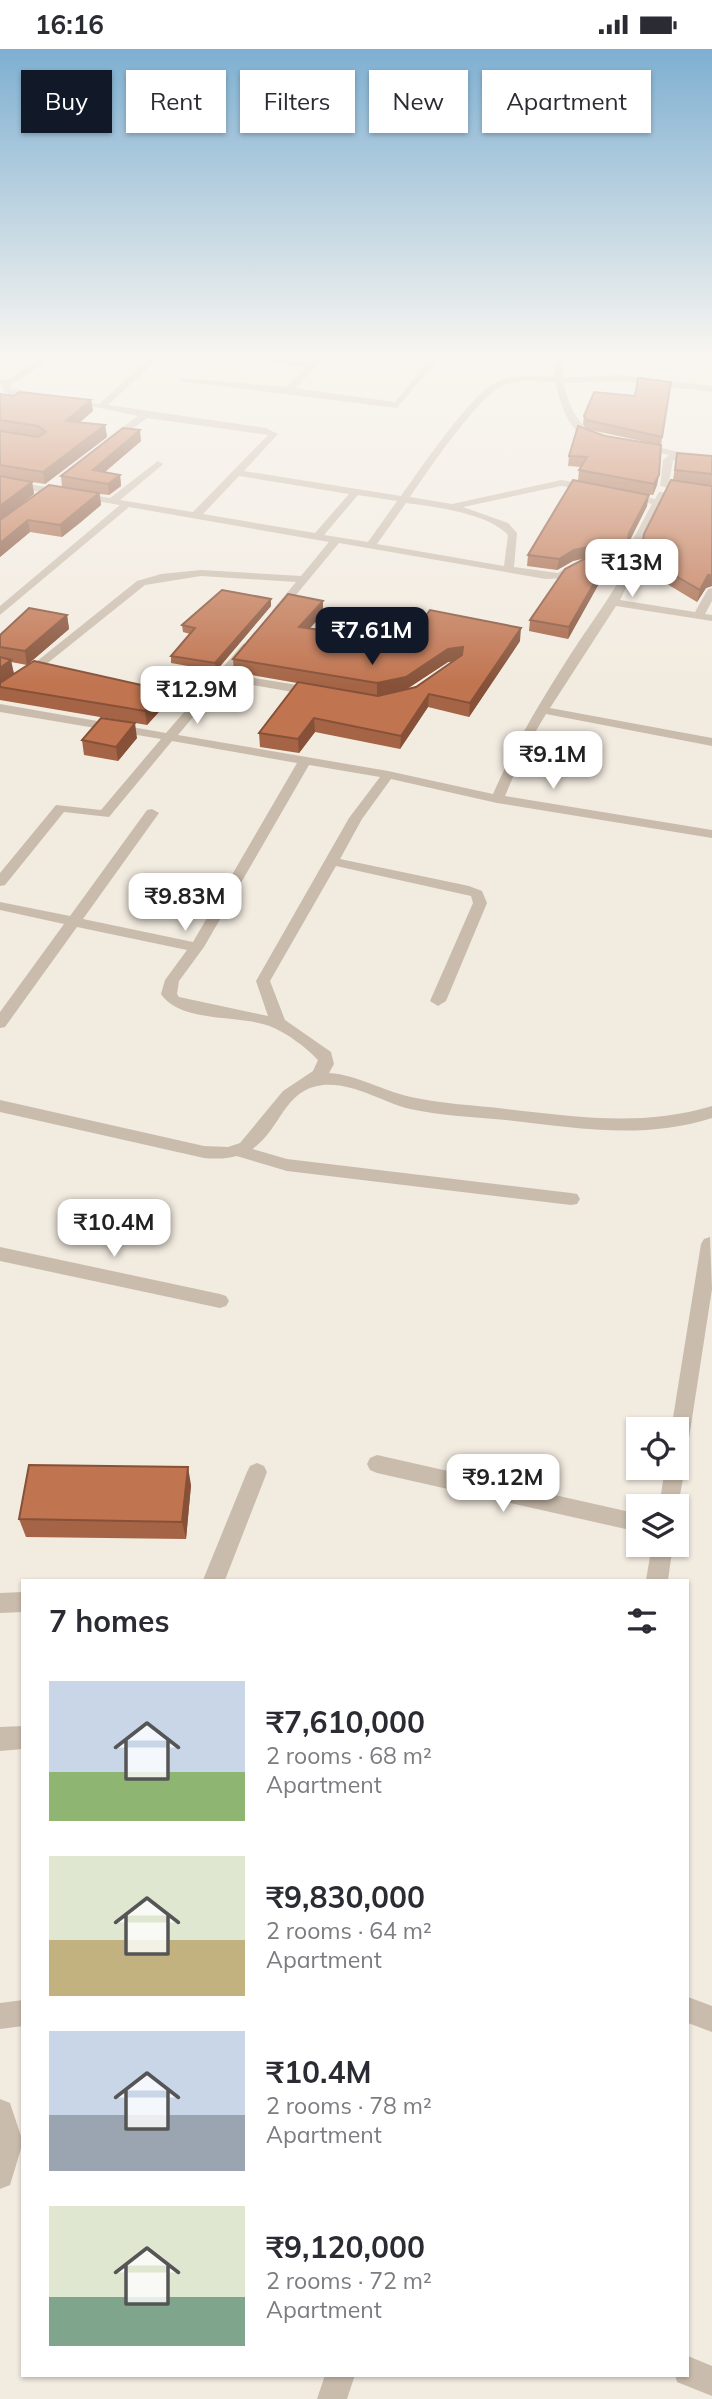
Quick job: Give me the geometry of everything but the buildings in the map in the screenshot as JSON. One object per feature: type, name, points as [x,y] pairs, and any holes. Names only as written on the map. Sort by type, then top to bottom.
[{"type":"street","points":[[111,502],[155,467]]},
{"type":"street","points":[[195,516],[243,467]]},
{"type":"street","points":[[370,546],[427,467]]},
{"type":"street","points":[[498,799],[518,751],[584,643],[613,602],[631,568],[635,545],[657,502],[671,487],[669,467]]},
{"type":"street","points":[[237,473],[452,507],[504,525],[513,535],[509,569]]},
{"type":"street","points":[[0,482],[553,576],[560,576],[573,565],[582,562],[631,568]]},
{"type":"street","points":[[38,498],[58,482]]},
{"type":"street","points":[[452,507],[561,483],[603,490]]},
{"type":"street","points":[[317,537],[356,492]]},
{"type":"street","points":[[617,493],[657,502]]},
{"type":"street","points":[[0,612],[126,505]]},
{"type":"street","points":[[268,622],[336,540]]},
{"type":"street","points":[[0,692],[30,672],[141,583],[161,576],[192,572],[303,579]]},
{"type":"street","points":[[698,615],[712,591]]},
{"type":"street","points":[[613,602],[712,618]]},
{"type":"street","points":[[0,882],[61,808],[104,814],[259,633]]},
{"type":"street","points":[[10,668],[30,672]]},
{"type":"street","points":[[223,676],[326,694]]},
{"type":"street","points":[[0,708],[388,775],[498,799],[712,834]]},
{"type":"street","points":[[543,710],[712,742]]},
{"type":"street","points":[[239,1151],[253,1139],[286,1096],[324,1072],[327,1064],[325,1056],[278,1023],[174,1001],[169,994],[172,980],[197,947],[305,761]]},
{"type":"street","points":[[278,1023],[263,981],[356,818],[388,775]]},
{"type":"street","points":[[0,1023],[152,813]]},
{"type":"street","points":[[332,861],[469,890],[477,894],[480,903],[439,1001]]},
{"type":"street","points":[[0,906],[74,919],[197,947]]},
{"type":"street","points":[[313,1080],[348,1082],[412,1104],[601,1125],[677,1124],[712,1112]]},
{"type":"street","points":[[0,1105],[204,1152],[239,1151],[287,1165],[571,1199]]},
{"type":"street","points":[[682,1417],[710,1244]]},
{"type":"street","points":[[0,1254],[220,1301]]},
{"type":"street","points":[[377,1464],[626,1520]]},
{"type":"street","points":[[214,1579],[257,1472]]},
{"type":"street","points":[[657,1579],[661,1557]]},
{"type":"street","points":[[0,1603],[21,1602]]},
{"type":"street","points":[[0,1739],[21,1737]]},
{"type":"street","points":[[689,2010],[712,2019]]},
{"type":"street","points":[[0,2016],[21,2013]]},
{"type":"street","points":[[0,2113],[10,2145],[0,2175]]},
{"type":"street","points":[[689,2371],[712,2381]]},
{"type":"street","points":[[332,2399],[339,2377]]}]
